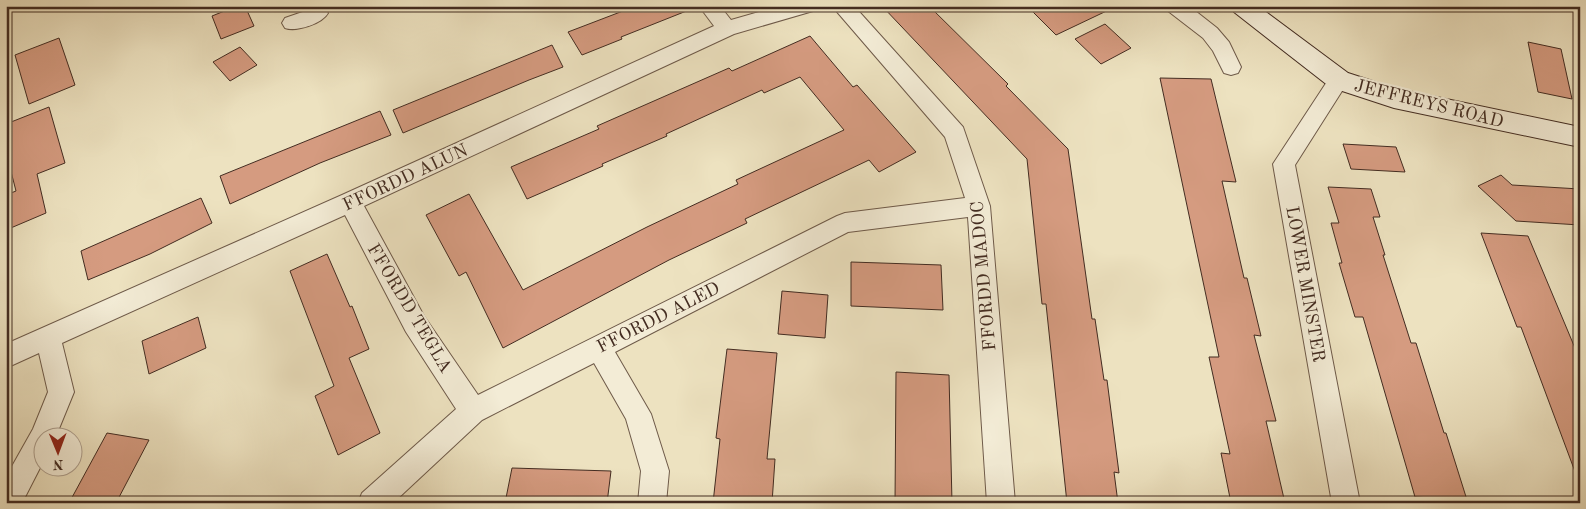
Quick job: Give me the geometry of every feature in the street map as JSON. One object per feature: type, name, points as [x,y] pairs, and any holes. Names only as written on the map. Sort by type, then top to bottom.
[{"type":"street","points":[[710,6],[727,29]]},
{"type":"street","name":"FFORDD ALUN","points":[[6,356],[350,202],[727,29],[806,6]]},
{"type":"street","name":"FFORDD MADOC","points":[[842,6],[955,133],[979,206],[1001,503]]},
{"type":"street","points":[[1175,6],[1210,33],[1222,47],[1231,67]]},
{"type":"street","name":"JEFFREYS ROAD","points":[[1242,6],[1278,36],[1339,80],[1394,98],[1580,137]]},
{"type":"street","points":[[292,23],[323,8]]},
{"type":"street","name":"LOWER MINSTER","points":[[1339,80],[1284,164],[1346,503]]},
{"type":"street","name":"FFORDD TEGLA","points":[[350,202],[415,324],[474,410]]},
{"type":"street","name":"FFORDD ALED","points":[[372,503],[474,410],[845,223],[979,206]]},
{"type":"street","points":[[47,426],[61,392],[48,337]]},
{"type":"street","points":[[598,347],[638,414],[656,471],[652,503]]},
{"type":"street","points":[[7,503],[32,457]]},
{"type":"building","points":[[237,6],[245,6],[254,26],[221,39],[212,16]]},
{"type":"building","points":[[636,6],[694,6],[694,8],[621,37],[622,39],[582,55],[568,32]]},
{"type":"building","points":[[882,6],[929,6],[1008,84],[1006,86],[1068,149],[1092,319],[1095,319],[1104,380],[1107,380],[1119,473],[1114,472],[1118,503],[1067,503],[1046,304],[1042,304],[1027,159]]},
{"type":"building","points":[[1027,6],[1117,6],[1056,35]]},
{"type":"building","points":[[1105,24],[1131,48],[1101,64],[1075,39]]},
{"type":"building","points":[[810,36],[853,87],[857,85],[916,152],[879,172],[869,160],[745,219],[747,223],[669,260],[503,348],[466,272],[459,276],[426,215],[469,194],[523,290],[647,227],[738,184],[736,180],[844,130],[800,77],[764,93],[762,90],[666,134],[667,136],[602,164],[603,166],[527,199],[511,167],[599,129],[597,126],[729,68],[732,71]]},
{"type":"building","points":[[59,38],[75,85],[29,104],[15,55]]},
{"type":"building","points":[[1528,42],[1561,49],[1572,99],[1538,92]]},
{"type":"building","points":[[552,45],[563,67],[403,133],[393,110]]},
{"type":"building","points":[[240,47],[257,65],[230,81],[213,62]]},
{"type":"building","points":[[1160,78],[1211,79],[1236,182],[1222,181],[1244,278],[1247,278],[1261,336],[1254,335],[1276,421],[1266,421],[1285,503],[1231,503],[1221,453],[1230,454],[1209,357],[1219,357]]},
{"type":"building","points":[[49,107],[65,163],[37,174],[46,213],[6,230],[6,195],[16,191],[6,152],[6,124]]},
{"type":"building","points":[[380,111],[391,135],[320,163],[230,204],[220,176]]},
{"type":"building","points":[[1343,144],[1396,147],[1405,172],[1351,169]]},
{"type":"building","points":[[1501,175],[1512,185],[1580,189],[1580,225],[1516,221],[1478,186]]},
{"type":"building","points":[[1328,187],[1371,189],[1380,217],[1373,217],[1385,255],[1383,255],[1411,343],[1416,343],[1467,500],[1415,497],[1363,317],[1355,317],[1339,263],[1342,263],[1331,223],[1339,223]]},
{"type":"building","points":[[201,198],[212,223],[150,254],[88,280],[81,251]]},
{"type":"building","points":[[1481,233],[1528,236],[1580,360],[1580,477],[1577,477],[1521,327],[1517,327]]},
{"type":"building","points":[[327,254],[350,307],[352,306],[369,349],[349,358],[380,433],[338,455],[315,396],[334,386],[290,271]]},
{"type":"building","points":[[851,262],[941,265],[943,310],[851,306]]},
{"type":"building","points":[[782,291],[828,295],[825,338],[778,334]]},
{"type":"building","points":[[198,317],[206,348],[149,374],[142,341]]},
{"type":"building","points":[[727,349],[777,353],[767,459],[775,459],[772,503],[713,503],[720,439],[716,438]]},
{"type":"building","points":[[896,372],[949,375],[952,503],[895,503]]},
{"type":"building","points":[[107,433],[149,440],[116,503],[69,503]]},
{"type":"building","points":[[512,468],[611,471],[607,503],[505,503]]}]
